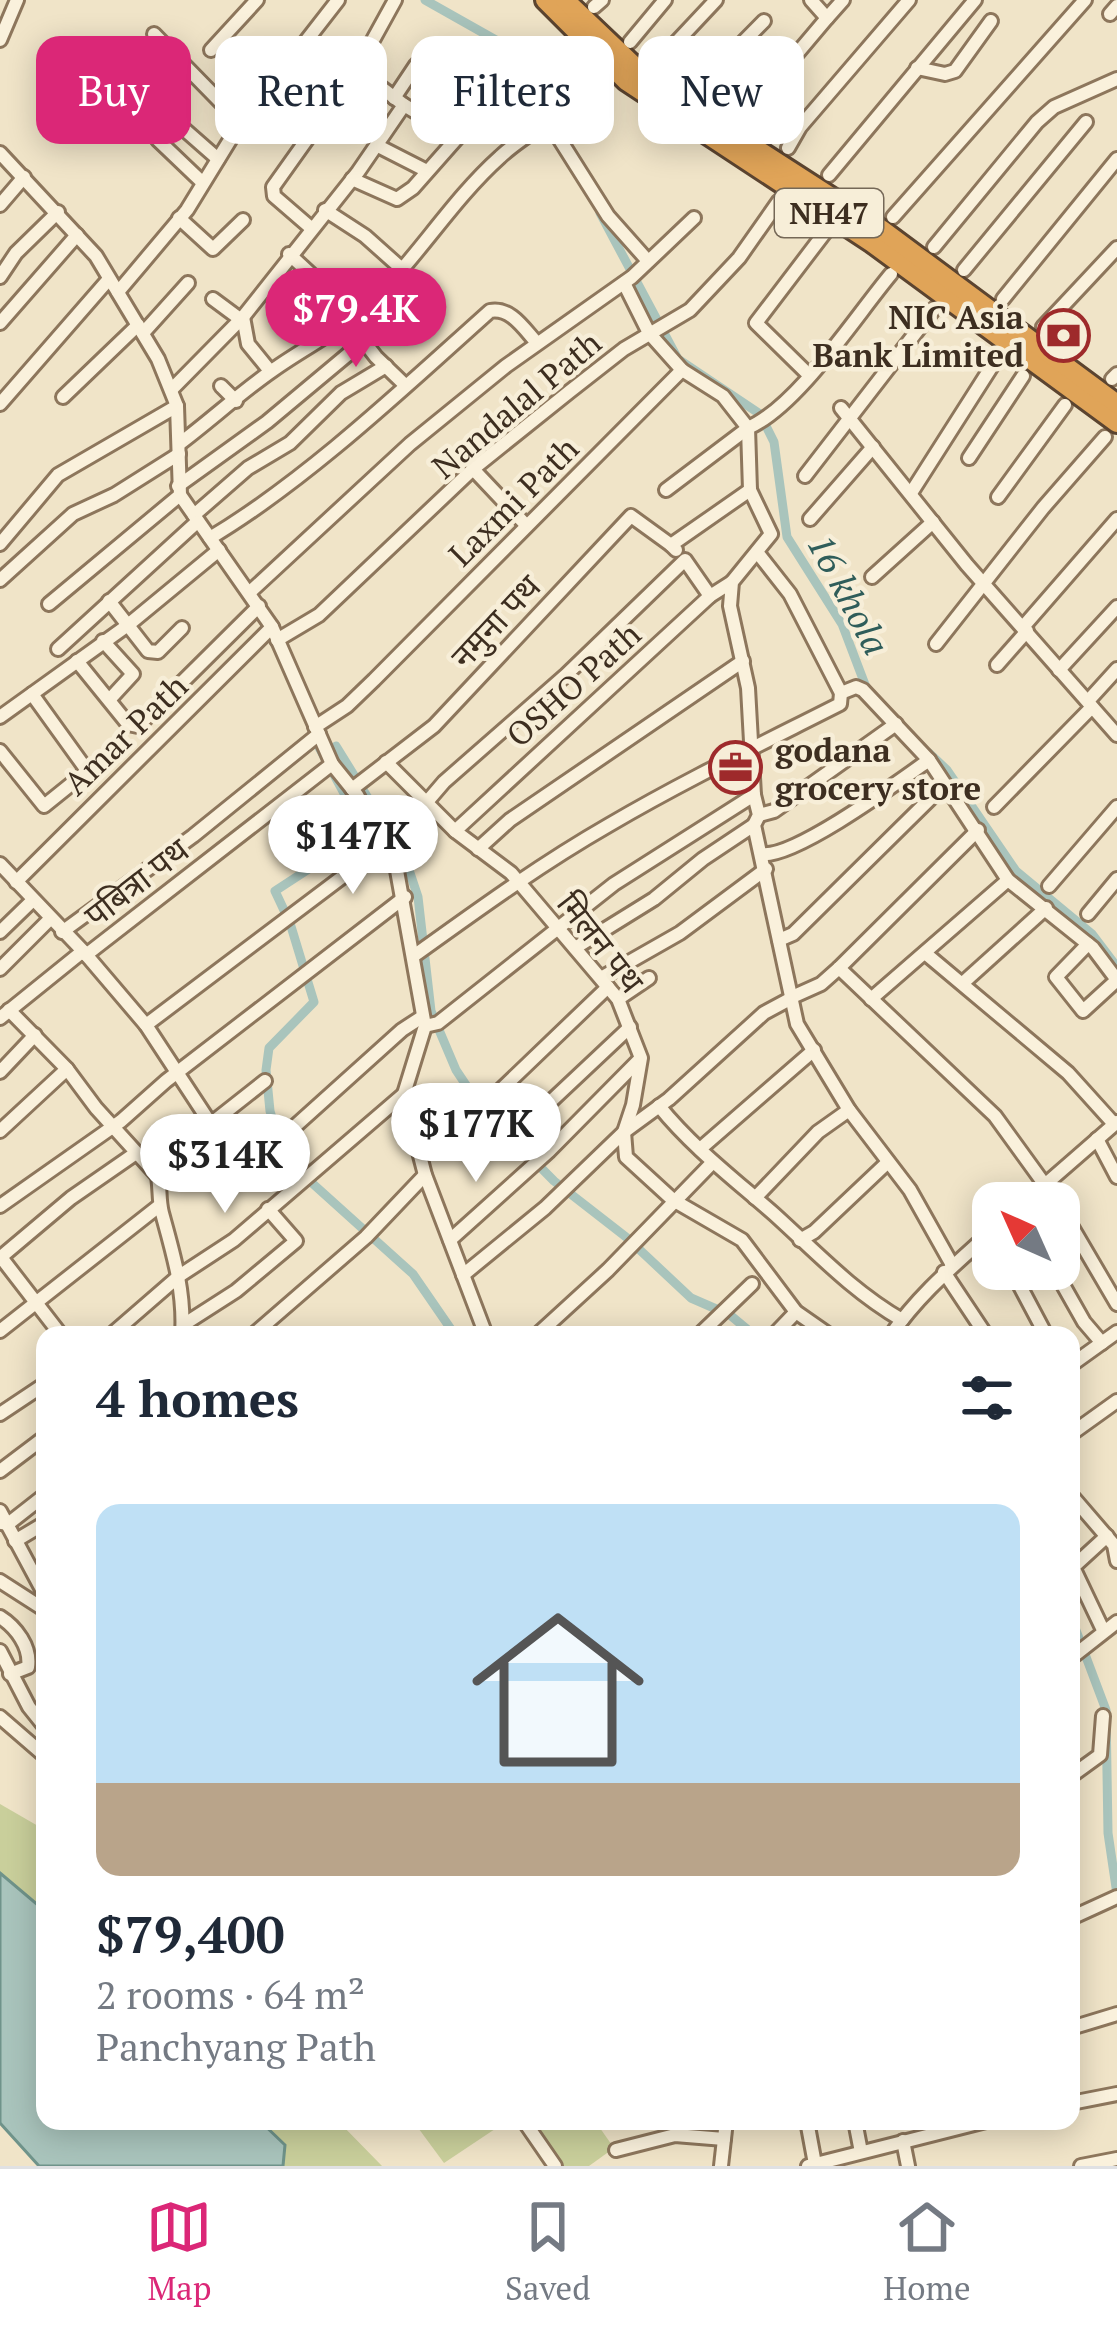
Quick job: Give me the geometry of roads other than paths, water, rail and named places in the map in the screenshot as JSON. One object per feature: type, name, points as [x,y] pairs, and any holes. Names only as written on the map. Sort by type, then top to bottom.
[{"type":"highway","name":"NH47","points":[[545,0],[626,81],[872,243],[1111,430]]},
{"type":"highway","name":"NH47","points":[[565,0],[648,79],[881,229],[1117,404]]},
{"type":"street","points":[[0,40],[16,0]]},
{"type":"street","points":[[211,50],[257,0]]},
{"type":"street","points":[[310,36],[338,0]]},
{"type":"street","points":[[375,36],[395,0]]},
{"type":"street","points":[[629,42],[665,0]]},
{"type":"street","points":[[682,36],[716,0]]},
{"type":"street","points":[[812,0],[827,17]]},
{"type":"street","points":[[804,45],[843,0]]},
{"type":"street","points":[[788,148],[800,127],[909,0]]},
{"type":"street","points":[[829,175],[975,0]]},
{"type":"street","points":[[892,217],[1085,0]]},
{"type":"street","points":[[749,36],[764,21]]},
{"type":"street","points":[[917,68],[945,74],[955,71],[991,21]]},
{"type":"street","points":[[154,34],[215,97]]},
{"type":"street","points":[[172,389],[241,318],[378,146],[411,76]]},
{"type":"street","points":[[934,247],[1036,122],[1054,107],[1116,77]]},
{"type":"street","points":[[352,179],[397,199],[458,137],[387,92]]},
{"type":"street","points":[[964,270],[1086,122]]},
{"type":"street","points":[[191,135],[218,159]]},
{"type":"street","points":[[162,144],[203,183]]},
{"type":"street","points":[[118,292],[179,218],[228,144]]},
{"type":"street","points":[[304,144],[273,187],[274,196],[310,228]]},
{"type":"street","points":[[0,580],[73,514],[114,495],[179,449],[270,371],[352,318],[402,269],[489,167],[516,144]]},
{"type":"street","points":[[563,144],[608,216],[648,261]]},
{"type":"street","points":[[378,146],[427,171]]},
{"type":"street","points":[[0,153],[96,256],[172,389],[177,406],[179,490],[259,606],[332,765],[353,789],[386,844],[405,897],[429,1022],[404,1094],[234,1240],[179,1276],[121,1326]]},
{"type":"street","points":[[1003,299],[1117,160]]},
{"type":"street","points":[[0,205],[24,177]]},
{"type":"street","name":"Nandalal Path","points":[[274,633],[319,615],[473,470],[649,334],[690,310],[739,258],[779,201]]},
{"type":"street","points":[[325,210],[365,236],[402,269]]},
{"type":"street","points":[[0,278],[16,253],[58,212]]},
{"type":"street","points":[[179,218],[213,249],[243,220]]},
{"type":"street","points":[[250,592],[410,444],[537,343],[628,280],[694,218]]},
{"type":"street","points":[[809,375],[756,322],[826,231]]},
{"type":"street","points":[[0,323],[77,235]]},
{"type":"street","points":[[1042,327],[1117,248]]},
{"type":"street","points":[[289,254],[352,318],[364,341],[405,385]]},
{"type":"street","points":[[666,490],[769,414],[809,375],[891,274]]},
{"type":"street","points":[[0,404],[109,279]]},
{"type":"street","points":[[416,955],[517,881],[612,823],[840,704],[841,693],[790,594],[757,552],[771,528],[750,490],[752,426],[723,396],[682,370],[649,334],[628,280]]},
{"type":"street","points":[[63,397],[188,283]]},
{"type":"street","points":[[213,299],[241,318],[248,344],[270,371]]},
{"type":"street","points":[[0,717],[128,625],[214,544],[490,311],[501,309],[509,314],[537,343]]},
{"type":"street","points":[[805,476],[845,414],[934,309]]},
{"type":"street","points":[[50,604],[179,490],[364,341]]},
{"type":"street","points":[[911,494],[999,356]]},
{"type":"street","points":[[58,649],[248,468],[290,443],[341,393],[386,366]]},
{"type":"street","name":"Laxmi Path","points":[[62,932],[193,836],[347,706],[682,370]]},
{"type":"street","points":[[969,458],[1023,376]]},
{"type":"street","points":[[221,386],[236,401]]},
{"type":"street","points":[[998,497],[1065,405]]},
{"type":"street","points":[[0,544],[58,475],[177,406]]},
{"type":"street","points":[[845,414],[1117,735]]},
{"type":"street","points":[[936,644],[984,578],[1111,430]]},
{"type":"street","points":[[811,519],[873,447]]},
{"type":"street","points":[[473,470],[525,524]]},
{"type":"street","points":[[710,596],[671,545],[750,490]]},
{"type":"street","name":"नमुना पथ","points":[[353,789],[434,726],[631,516],[671,545]]},
{"type":"street","points":[[997,665],[1117,519]]},
{"type":"street","points":[[872,577],[933,522]]},
{"type":"street","name":"OSHO Path","points":[[455,831],[710,596],[732,582],[757,552]]},
{"type":"street","points":[[426,803],[685,560]]},
{"type":"street","points":[[732,582],[730,606],[743,661],[757,820],[797,1024],[849,1110],[910,1190],[981,1326]]},
{"type":"street","points":[[109,602],[148,651],[155,653],[182,628]]},
{"type":"street","points":[[77,661],[124,719],[138,726],[259,606]]},
{"type":"street","points":[[1059,670],[1117,607]]},
{"type":"street","name":"Amar Path","points":[[16,882],[274,633]]},
{"type":"street","points":[[103,641],[133,674],[110,699]]},
{"type":"street","points":[[478,849],[510,820],[743,661]]},
{"type":"street","points":[[994,807],[1117,669]]},
{"type":"street","points":[[841,693],[856,687],[863,690],[896,724],[929,760],[1008,880],[1088,944],[1117,980],[1083,1011],[1056,977],[1088,944]]},
{"type":"street","points":[[0,751],[44,806],[86,769],[32,694]]},
{"type":"street","points":[[575,948],[655,899],[703,859],[896,724]]},
{"type":"street","points":[[487,1103],[605,983],[680,933],[764,861],[864,806],[929,760]]},
{"type":"street","name":"पबित्रा पथ","points":[[4,1014],[332,765]]},
{"type":"street","name":"मिलन पथ","points":[[380,767],[517,881],[618,999],[640,1058],[624,1132]]},
{"type":"street","points":[[778,940],[794,934],[944,785]]},
{"type":"street","points":[[227,1185],[402,1030],[429,1022],[614,884],[754,796]]},
{"type":"street","points":[[1049,886],[1117,807]]},
{"type":"street","points":[[463,1275],[764,1013],[821,984],[978,830]]},
{"type":"street","points":[[146,1025],[386,844]]},
{"type":"street","points":[[1,868],[146,1025],[243,1173]]},
{"type":"street","points":[[1088,914],[1117,879]]},
{"type":"street","points":[[872,999],[1008,880]]},
{"type":"street","points":[[0,1206],[115,1125],[405,897]]},
{"type":"street","points":[[0,932],[33,900]]},
{"type":"street","points":[[964,982],[1046,908]]},
{"type":"street","points":[[0,969],[50,919]]},
{"type":"street","points":[[926,953],[1068,1073],[1116,1123],[1048,1182]]},
{"type":"street","points":[[839,968],[995,1115],[1045,1182]]},
{"type":"street","points":[[618,999],[649,978]]},
{"type":"street","points":[[4,1014],[35,1035],[159,1177]]},
{"type":"street","points":[[514,1136],[630,1027]]},
{"type":"street","points":[[0,1072],[35,1035]]},
{"type":"street","points":[[700,1149],[814,1050]]},
{"type":"street","points":[[450,1240],[536,1163],[640,1058]]},
{"type":"street","points":[[0,1131],[67,1069]]},
{"type":"street","points":[[183,1326],[179,1276],[160,1206],[156,1167],[159,1160],[265,1081]]},
{"type":"street","points":[[404,1094],[425,1175],[483,1326]]},
{"type":"street","points":[[659,1106],[844,1282],[902,1320]]},
{"type":"street","points":[[755,1198],[818,1132],[849,1110]]},
{"type":"street","points":[[624,1132],[626,1157],[673,1200],[742,1240],[796,1312],[816,1326]]},
{"type":"street","points":[[1097,1139],[1117,1177]]},
{"type":"street","points":[[55,1326],[2,1261],[71,1198],[136,1154]]},
{"type":"street","points":[[546,1326],[713,1162]]},
{"type":"street","points":[[800,1240],[888,1162]]},
{"type":"street","points":[[263,1326],[368,1235],[425,1175]]},
{"type":"street","points":[[0,1330],[160,1206]]},
{"type":"street","points":[[188,1326],[296,1240],[268,1209]]},
{"type":"street","points":[[1080,1240],[1117,1304]]},
{"type":"street","points":[[898,1326],[948,1268],[972,1249]]},
{"type":"street","points":[[708,1326],[752,1284]]},
{"type":"street","points":[[1022,1290],[1041,1326]]},
{"type":"street","points":[[1066,1290],[1102,1343]]},
{"type":"street","points":[[783,1326],[796,1312]]},
{"type":"street","points":[[1080,1358],[1117,1332]]},
{"type":"street","points":[[0,1414],[36,1390]]},
{"type":"street","points":[[1080,1428],[1117,1401]]},
{"type":"street","points":[[0,1471],[36,1444]]},
{"type":"street","points":[[36,1500],[3,1519],[36,1571]]},
{"type":"street","points":[[1080,1506],[1114,1545],[1117,1561]]},
{"type":"street","points":[[15,1541],[36,1528]]},
{"type":"street","points":[[1080,1561],[1107,1536]]},
{"type":"street","points":[[0,1581],[36,1604]]},
{"type":"street","points":[[1080,1585],[1102,1630]]},
{"type":"street","points":[[0,1616],[16,1629],[29,1658],[28,1667],[10,1674]]},
{"type":"street","points":[[1080,1650],[1117,1622]]},
{"type":"street","points":[[0,1652],[36,1713]]},
{"type":"street","points":[[1080,1769],[1100,1755],[1103,1716]]},
{"type":"street","points":[[0,1717],[36,1748]]},
{"type":"street","points":[[1080,1914],[1117,1897]]},
{"type":"street","points":[[1080,2025],[1117,2014]]},
{"type":"street","points":[[1080,2101],[1117,2094]]},
{"type":"street","points":[[530,2130],[554,2166]]},
{"type":"street","points":[[721,2166],[725,2130]]},
{"type":"street","points":[[808,2130],[812,2165],[949,2130]]},
{"type":"street","points":[[856,2130],[858,2153]]},
{"type":"street","points":[[616,2150],[675,2135],[724,2139]]},
{"type":"street","points":[[903,2141],[908,2166]]},
{"type":"street","points":[[1081,2166],[1117,2158]]},
{"type":"water","points":[[0,1873],[36,1903],[36,2130],[269,2130],[285,2145],[283,2166],[39,2166],[0,2123]]},
{"type":"waterway","name":"16 khola","points":[[425,0],[489,36]]},
{"type":"waterway","name":"16 khola","points":[[600,213],[678,359],[760,414],[774,442],[787,537],[842,624],[869,695]]},
{"type":"waterway","points":[[315,740],[345,795],[347,810],[324,859],[275,891],[314,1002],[269,1048],[270,1111],[288,1158],[413,1274],[449,1326]]},
{"type":"waterway","points":[[336,746],[405,858],[418,897],[431,1011],[456,1070],[480,1106],[554,1181],[626,1237],[691,1298],[743,1326]]},
{"type":"waterway","name":"16 khola","points":[[929,753],[947,770],[1016,871],[1092,934],[1117,967]]},
{"type":"waterway","points":[[1080,1641],[1106,1710],[1108,1833],[1117,1894]]},
{"type":"place","name":"NIC Asia Bank Limited","points":[[1063,335]]},
{"type":"place","name":"godana grocery store","points":[[736,768]]}]
